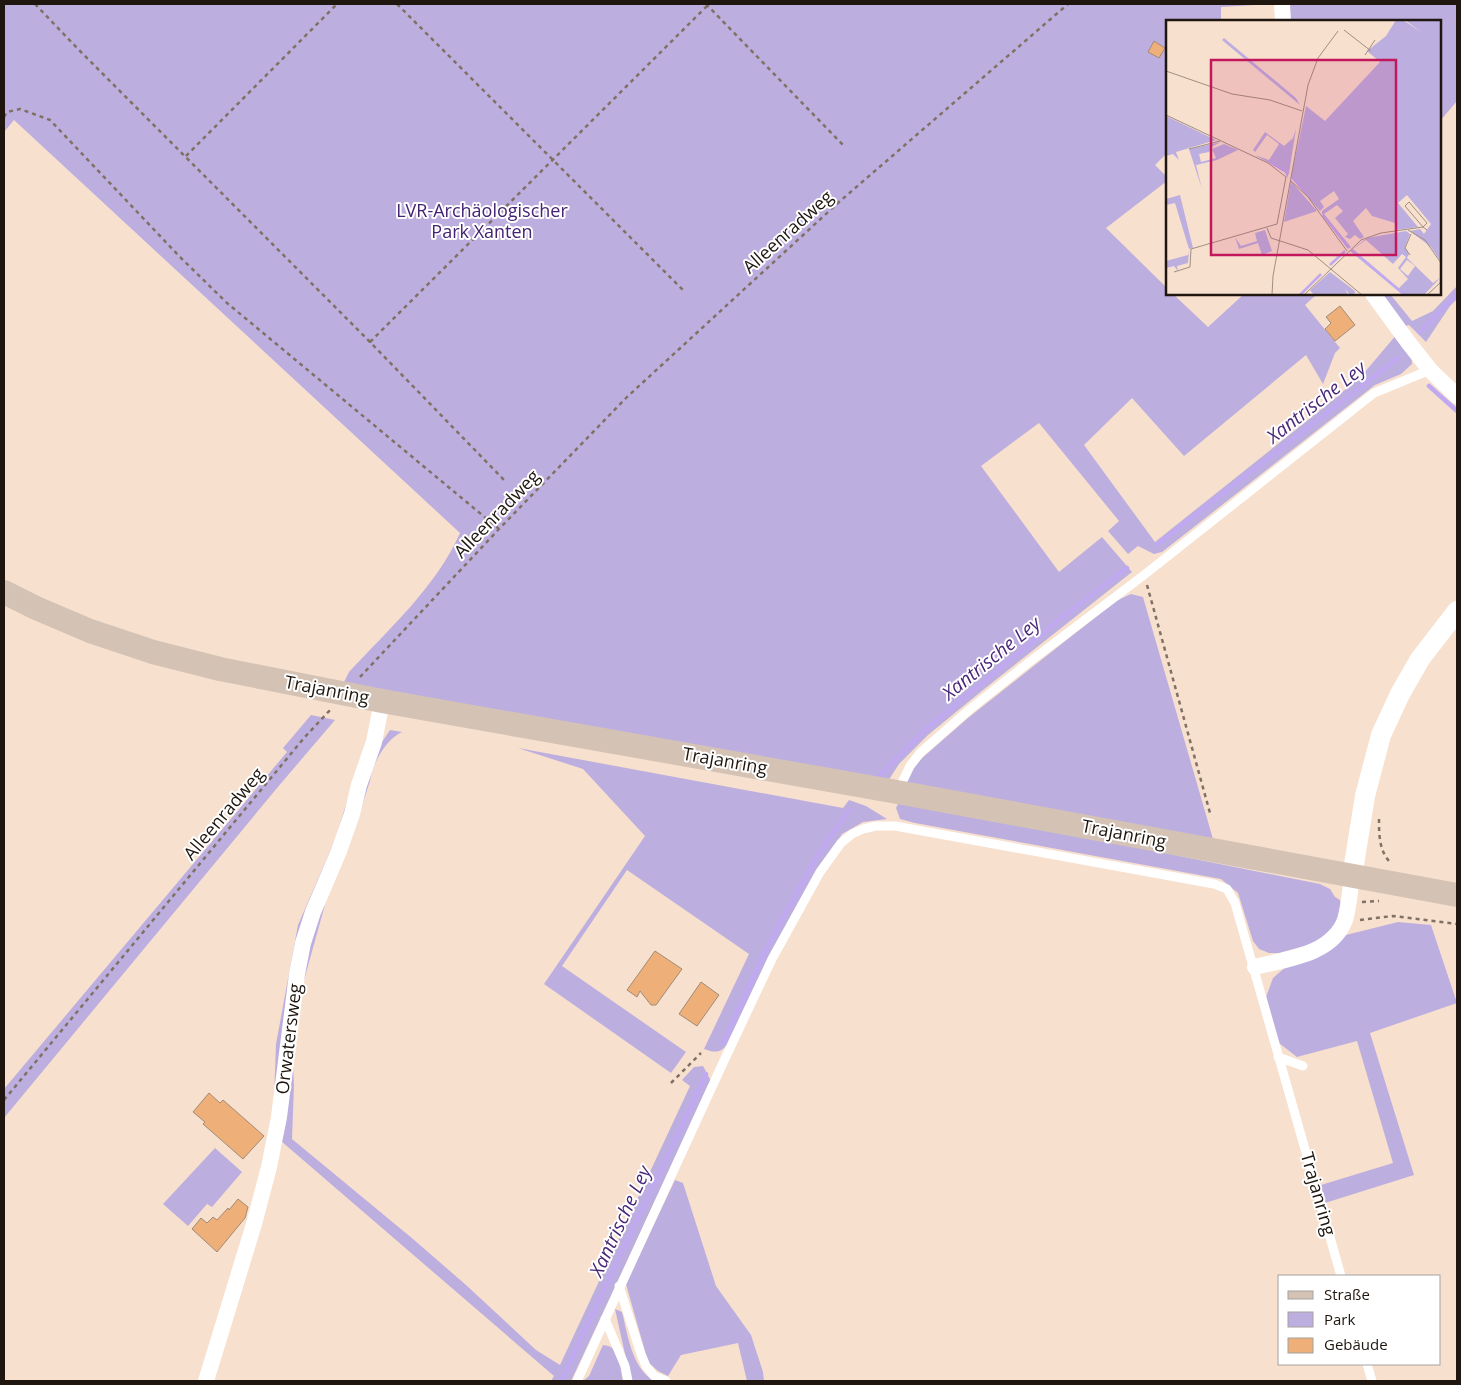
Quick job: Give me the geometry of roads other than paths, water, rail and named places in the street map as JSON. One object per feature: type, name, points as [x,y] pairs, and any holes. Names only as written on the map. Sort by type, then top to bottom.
[{"type":"main road","name":"Trajanring","points":[[4,592],[90,631],[153,652],[220,669],[382,701],[897,792],[1457,895]]},
{"type":"street","points":[[1282,4],[1283,20]]},
{"type":"street","points":[[1374,295],[1430,370],[1457,396]]},
{"type":"street","points":[[1255,967],[1312,953],[1334,936],[1344,921],[1349,904],[1365,796],[1381,735],[1400,694],[1420,659],[1457,610]]},
{"type":"street","name":"Orwatersweg","points":[[206,1381],[254,1224],[269,1167],[279,1117],[296,974],[303,943],[352,814],[359,785],[374,742],[382,701]]},
{"type":"lane","points":[[897,792],[910,766],[926,748],[969,710],[1144,575],[1374,393],[1430,370]]},
{"type":"lane","name":"Trajanring","points":[[576,1381],[772,959],[820,872],[841,843],[863,828],[876,826],[895,826],[1214,884],[1227,889],[1235,903],[1255,967],[1278,1057],[1342,1275]]},
{"type":"lane","points":[[1278,1057],[1303,1066]]},
{"type":"lane","points":[[620,1286],[646,1366],[654,1376],[666,1381]]},
{"type":"lane","points":[[605,1319],[628,1381]]},
{"type":"lane","points":[[1367,1365],[1372,1381]]},
{"type":"waterway","name":"Xantrische Ley","points":[[1420,332],[1457,294]]},
{"type":"waterway","name":"Xantrische Ley","points":[[1158,544],[1398,358]]},
{"type":"waterway","points":[[1429,386],[1457,411]]},
{"type":"waterway","name":"Xantrische Ley","points":[[879,776],[926,729],[1059,620],[1127,568]]},
{"type":"waterway","name":"Xantrische Ley","points":[[723,1043],[769,943],[817,856],[849,810]]},
{"type":"waterway","name":"Xantrische Ley","points":[[561,1381],[706,1074]]},
{"type":"park label","name":"LVR-Archäologischer Park Xanten","points":[[482,221]]}]
